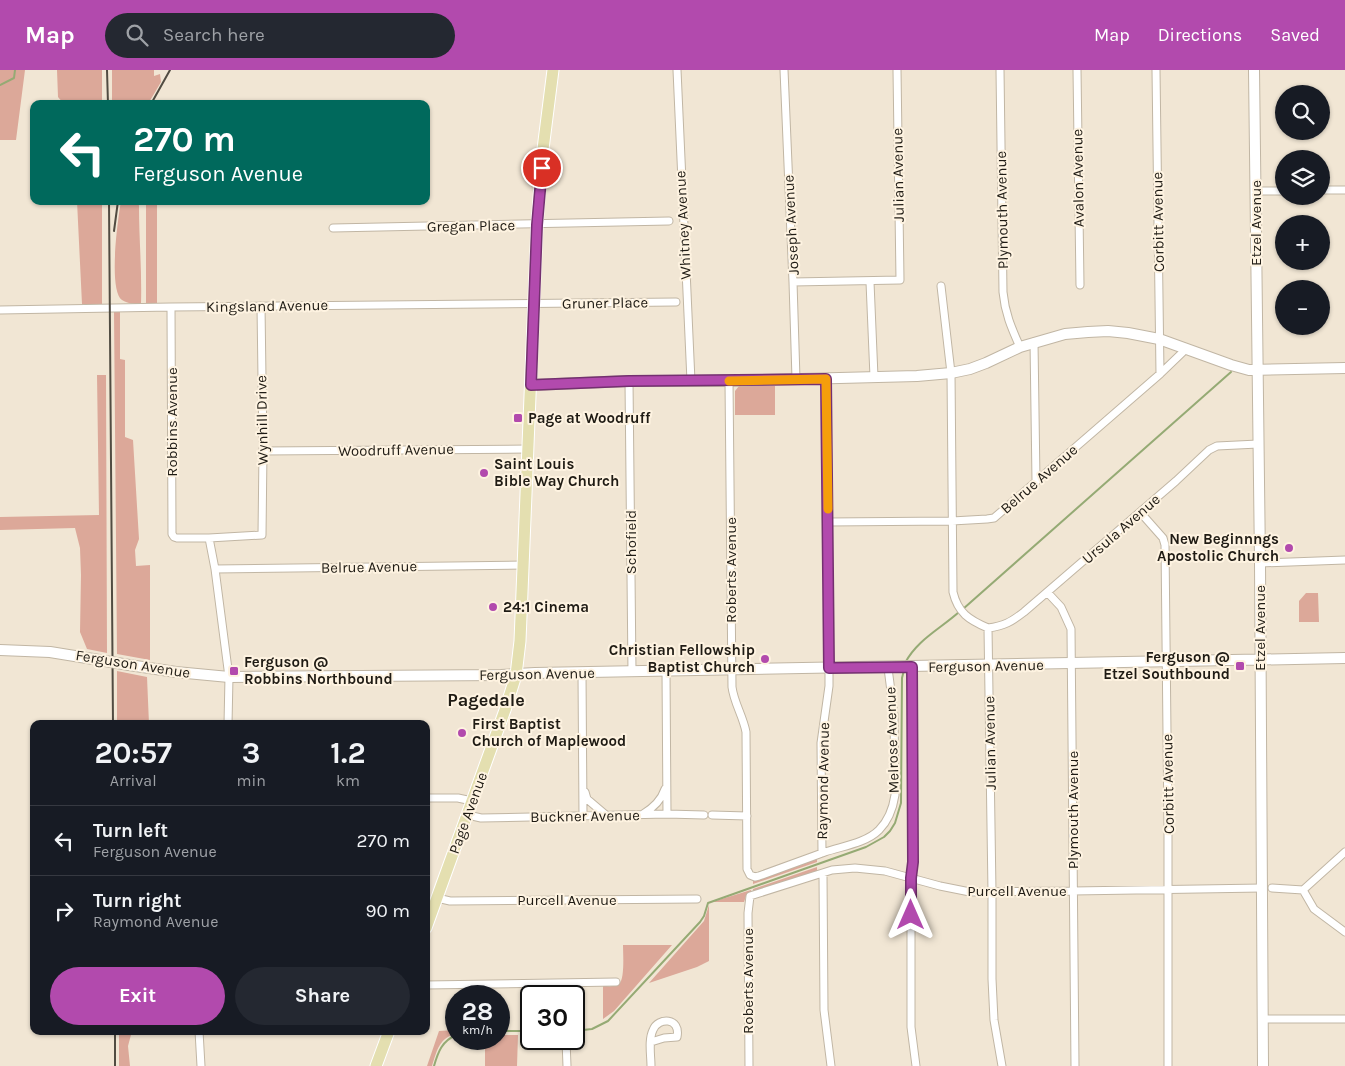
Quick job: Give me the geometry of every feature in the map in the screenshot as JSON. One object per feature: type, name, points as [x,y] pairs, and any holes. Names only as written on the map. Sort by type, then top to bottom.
[{"type":"main road","name":"Page Avenue","points":[[430,913],[506,710],[516,675],[520,641],[524,566],[537,225],[553,70]]},
{"type":"main road","points":[[376,1066],[388,1035]]},
{"type":"street","name":"Whitney Avenue","points":[[677,70],[691,380]]},
{"type":"street","name":"Joseph Avenue","points":[[784,70],[796,380]]},
{"type":"street","name":"Julian Avenue","points":[[870,282],[900,280],[897,70]]},
{"type":"street","name":"Plymouth Avenue","points":[[1000,70],[1003,292],[1009,322],[1020,347]]},
{"type":"street","name":"Avalon Avenue","points":[[1077,70],[1080,285]]},
{"type":"street","name":"Corbitt Avenue","points":[[1156,70],[1160,374]]},
{"type":"street","name":"Etzel Avenue","points":[[1254,70],[1260,660],[1267,888],[1263,1066]]},
{"type":"street","points":[[1330,190],[1345,190]]},
{"type":"street","points":[[1256,191],[1275,191]]},
{"type":"street","name":"Gregan Place","points":[[333,228],[669,221]]},
{"type":"street","points":[[793,282],[870,282],[874,377]]},
{"type":"street","points":[[941,286],[951,373],[954,592],[956,601],[965,615],[971,621],[988,628]]},
{"type":"street","name":"Gruner Place","points":[[534,304],[676,302]]},
{"type":"street","name":"Kingsland Avenue","points":[[0,310],[534,304]]},
{"type":"street","name":"Wynhill Drive","points":[[209,538],[262,534],[261,306]]},
{"type":"street","name":"Robbins Avenue","points":[[171,307],[172,534],[177,538],[209,538]]},
{"type":"street","points":[[531,385],[629,381],[796,380],[951,373],[970,369],[1034,342],[1065,334],[1108,331],[1159,339],[1237,367],[1257,370],[1345,368]]},
{"type":"street","points":[[1034,342],[1036,481]]},
{"type":"street","name":"Belrue Avenue","points":[[828,522],[952,521],[994,518],[1160,374],[1186,349]]},
{"type":"street","name":"Raymond Avenue","points":[[822,853],[821,743],[829,686],[826,379]]},
{"type":"street","name":"Schofield","points":[[629,381],[632,672]]},
{"type":"street","name":"Roberts Avenue","points":[[730,381],[731,670],[733,694],[746,732],[747,869],[750,875],[760,876],[822,853]]},
{"type":"street","name":"Ursula Avenue","points":[[988,628],[1007,624],[1047,592],[1176,481],[1209,450],[1218,446],[1258,444]]},
{"type":"street","name":"Woodruff Avenue","points":[[263,451],[528,448]]},
{"type":"street","name":"Corbitt Avenue","points":[[1140,512],[1163,538],[1165,545],[1168,1066]]},
{"type":"street","points":[[209,538],[215,568],[229,677],[228,720]]},
{"type":"street","points":[[1260,562],[1345,560]]},
{"type":"street","name":"Belrue Avenue","points":[[215,568],[524,566]]},
{"type":"street","name":"Plymouth Avenue","points":[[1047,592],[1061,607],[1071,629],[1075,1066]]},
{"type":"street","name":"Julian Avenue","points":[[988,628],[993,1005],[1002,1066]]},
{"type":"street","name":"Ferguson Avenue","points":[[0,650],[50,652],[176,672],[229,677],[516,675],[535,673],[888,668],[1345,658]]},
{"type":"street","name":"Melrose Avenue","points":[[907,667],[913,862],[911,878],[911,1027],[916,1066]]},
{"type":"street","name":"Melrose Avenue","points":[[822,853],[864,840],[873,835],[885,822],[892,807],[894,795],[894,715],[888,668]]},
{"type":"street","points":[[666,671],[667,814]]},
{"type":"street","points":[[582,673],[583,816]]},
{"type":"street","points":[[583,786],[587,799],[608,816]]},
{"type":"street","points":[[642,815],[657,804],[666,787]]},
{"type":"street","points":[[430,798],[458,798],[472,801]]},
{"type":"street","name":"Buckner Avenue","points":[[468,815],[481,818],[704,815]]},
{"type":"street","points":[[712,815],[747,816]]},
{"type":"street","points":[[1345,852],[1303,890],[1314,909],[1345,932]]},
{"type":"street","name":"Purcell Avenue","points":[[750,896],[832,870],[848,868],[885,871],[955,890],[970,892],[1267,888],[1303,890]]},
{"type":"street","points":[[823,874],[824,1010],[831,1066]]},
{"type":"street","name":"Roberts Avenue","points":[[749,1066],[748,913],[750,896]]},
{"type":"street","name":"Purcell Avenue","points":[[437,898],[450,901],[697,899]]},
{"type":"street","points":[[430,985],[616,982]]},
{"type":"street","points":[[1263,1019],[1345,1019]]},
{"type":"street","points":[[199,1035],[201,1066]]},
{"type":"street","points":[[651,1042],[651,1066]]},
{"type":"street","points":[[566,1050],[566,1066]]},
{"type":"shaded area","points":[[0,70],[25,70],[16,140],[0,140]]},
{"type":"shaded area","points":[[57,70],[102,70],[102,100],[61,100],[58,97]]},
{"type":"shaded area","points":[[112,70],[154,70],[154,76],[160,74],[161,82],[150,100],[112,100]]},
{"type":"shaded area","points":[[77,205],[102,205],[102,304],[82,304]]},
{"type":"shaded area","points":[[120,205],[139,205],[141,304],[122,300],[118,294],[115,253]]},
{"type":"shaded area","points":[[146,205],[157,205],[157,304],[146,304]]},
{"type":"shaded area","points":[[114,312],[120,312],[120,359],[125,360],[125,437],[133,440],[139,539],[135,550],[136,566],[150,565],[150,660],[117,654]]},
{"type":"shaded area","points":[[97,375],[106,375],[107,653],[87,649],[80,632],[80,548],[75,528],[0,530],[0,517],[99,515]]},
{"type":"shaded area","points":[[739,386],[775,386],[775,415],[735,415],[735,391]]},
{"type":"shaded area","points":[[1306,593],[1318,593],[1319,622],[1299,622],[1299,601]]},
{"type":"shaded area","points":[[117,671],[147,677],[149,720],[117,720]]},
{"type":"shaded area","points":[[817,859],[817,862],[753,884],[753,881]]},
{"type":"shaded area","points":[[817,867],[817,871],[753,892],[753,889]]},
{"type":"shaded area","points":[[751,890],[751,893],[746,896],[744,902],[712,902]]},
{"type":"shaded area","points":[[709,905],[709,961],[697,967],[649,983],[704,921]]},
{"type":"shaded area","points":[[623,945],[672,945],[614,1011],[603,1019],[603,986],[616,986],[621,981]]},
{"type":"shaded area","points":[[439,1031],[445,1031],[445,1039],[439,1046],[432,1066],[427,1066]]},
{"type":"shaded area","points":[[119,1035],[131,1035],[128,1046],[130,1066],[119,1066]]},
{"type":"shaded area","points":[[510,1035],[518,1035],[517,1066],[485,1066],[485,1050],[510,1050]]},
{"type":"waterway","points":[[0,85],[14,78],[15,70]]},
{"type":"waterway","points":[[963,609],[1231,372]]},
{"type":"waterway","points":[[905,663],[922,641],[959,612]]},
{"type":"waterway","points":[[585,1030],[592,1029],[608,1021],[700,922],[708,903],[866,847],[884,837],[890,831],[895,823],[901,803],[902,678],[904,670]]},
{"type":"waterway","points":[[510,1031],[520,1031]]},
{"type":"waterway","points":[[434,1066],[437,1056],[445,1043]]},
{"type":"railway","points":[[107,70],[108,100]]},
{"type":"railway","points":[[153,100],[170,70]]},
{"type":"railway","points":[[109,205],[113,720]]},
{"type":"railway","points":[[114,231],[117,205]]},
{"type":"railway","points":[[115,1035],[115,1066]]},
{"type":"slow traffic","points":[[729,381],[826,379],[828,509]]},
{"type":"place","name":"Page at Woodruff","points":[[518,418]]},
{"type":"place","name":"Saint Louis Bible Way Church","points":[[484,473]]},
{"type":"place","name":"New Beginnngs Apostolic Church","points":[[1289,548]]},
{"type":"place","name":"24:1 Cinema","points":[[493,607]]},
{"type":"place","name":"Christian Fellowship Baptist Church","points":[[765,659]]},
{"type":"place","name":"Ferguson @ Etzel Southbound","points":[[1240,666]]},
{"type":"place","name":"Ferguson @ Robbins Northbound","points":[[234,671]]},
{"type":"place","name":"First Baptist Church of Maplewood","points":[[462,733]]},
{"type":"district","name":"Pagedale","points":[[486,700]]},
{"type":"route","points":[[542,168],[537,225],[531,385],[677,380],[826,379],[829,668],[912,667],[913,862],[911,915]]}]
